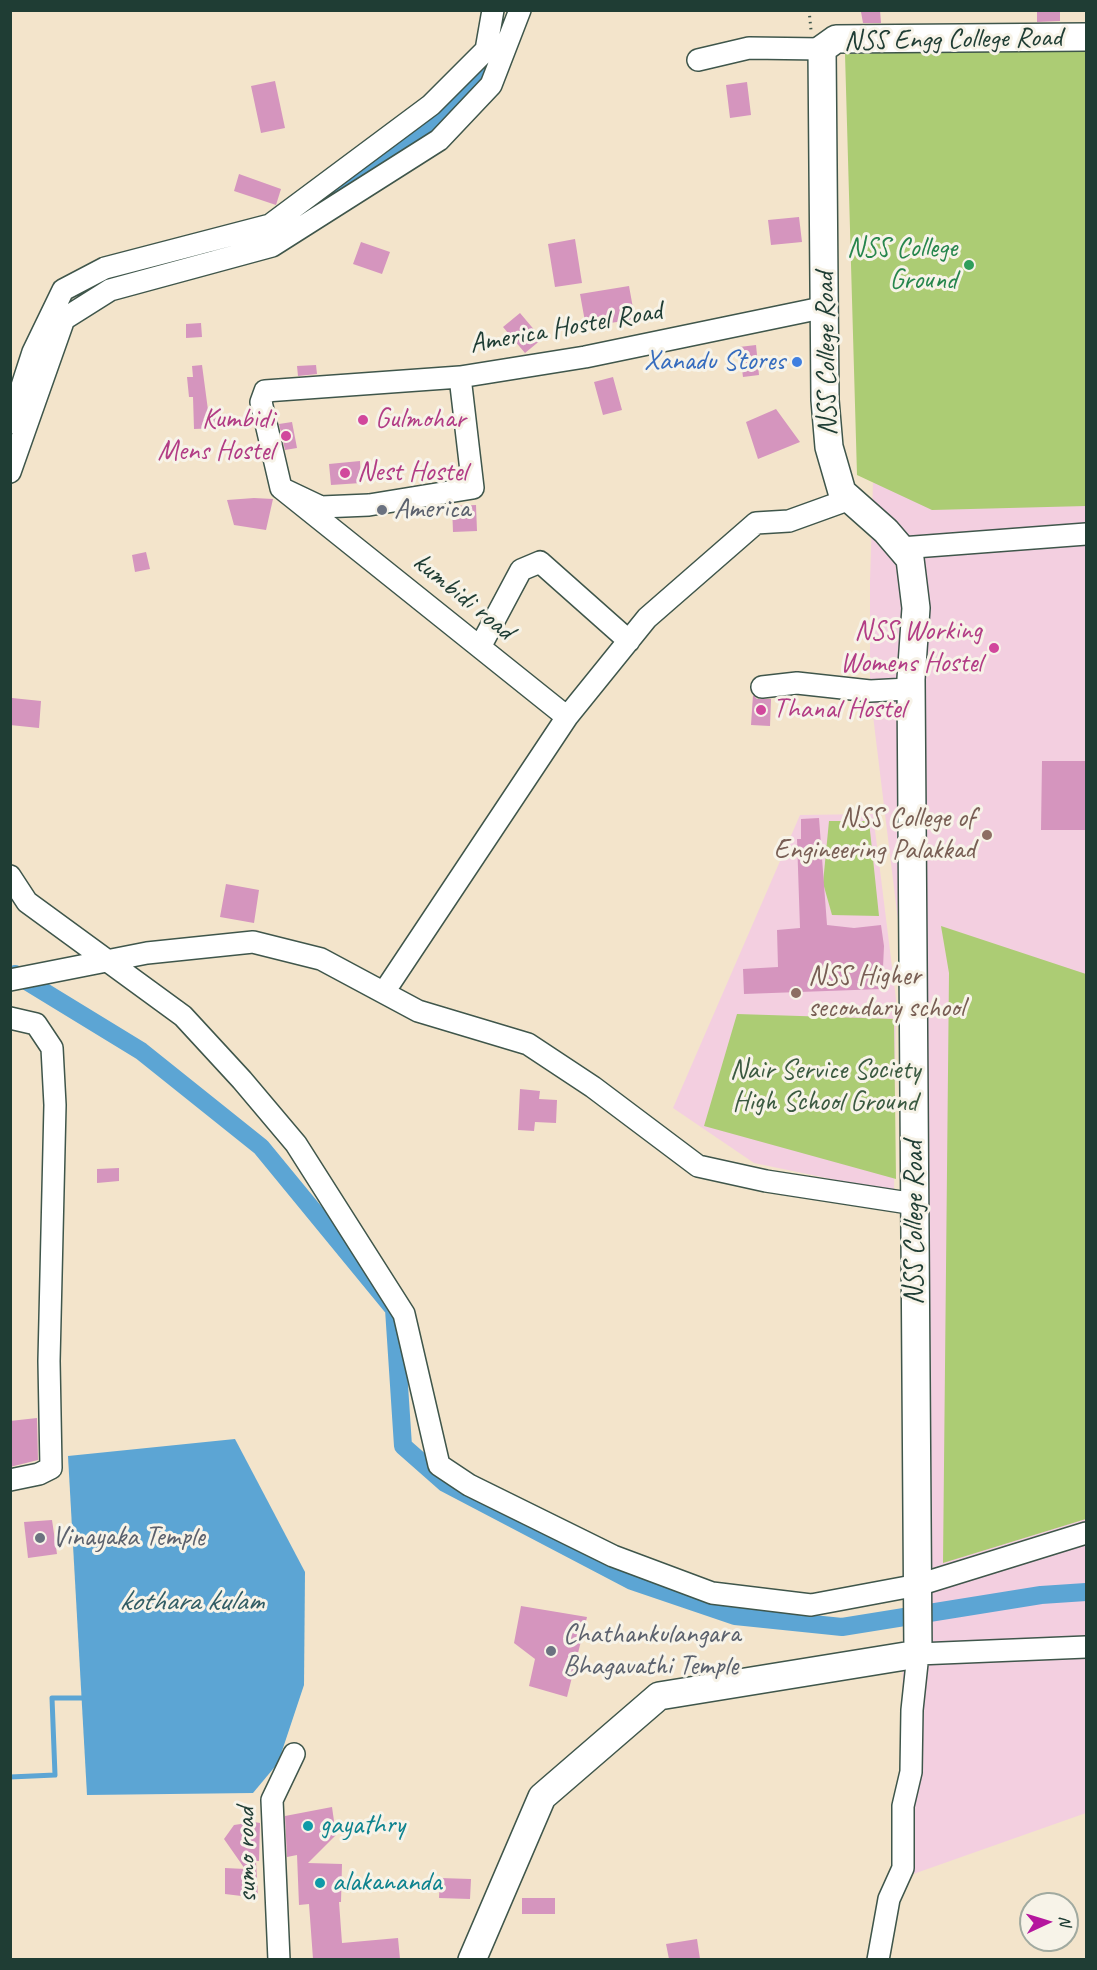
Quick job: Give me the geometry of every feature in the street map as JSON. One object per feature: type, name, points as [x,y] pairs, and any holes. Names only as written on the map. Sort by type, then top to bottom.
[{"type":"main road","name":"NSS Engg College Road","points":[[822,49],[836,39],[1086,37]]},
{"type":"main road","name":"NSS College Road","points":[[822,49],[825,400],[829,447],[842,492],[910,559],[916,608],[912,665],[919,1647]]},
{"type":"main road","points":[[472,1959],[542,1797],[659,1696],[919,1647]]},
{"type":"street","points":[[10,423],[33,352],[63,290],[105,268],[270,225],[431,105],[486,50],[493,10]]},
{"type":"street","points":[[10,472],[64,319],[110,290],[272,246],[439,140],[491,85],[520,10]]},
{"type":"street","points":[[698,60],[749,48],[822,49]]},
{"type":"street","name":"America Hostel Road","points":[[281,488],[321,507],[369,505],[473,488],[460,377],[585,357],[826,307]]},
{"type":"street","points":[[281,488],[261,402],[266,391],[460,377]]},
{"type":"street","name":"kumbidi road","points":[[281,488],[567,717]]},
{"type":"street","points":[[384,992],[567,717],[647,618],[756,523],[789,521],[850,499]]},
{"type":"street","points":[[901,548],[1086,534]]},
{"type":"street","points":[[480,647],[521,570],[540,562],[629,641]]},
{"type":"street","points":[[762,687],[797,683],[870,691],[908,689],[912,665]]},
{"type":"street","points":[[10,876],[27,902],[106,962],[130,976],[183,1016],[242,1080],[296,1144],[404,1314],[439,1465],[469,1485],[613,1556],[712,1593],[811,1605],[918,1591],[1086,1533]]},
{"type":"street","points":[[18,979],[147,953],[253,942],[321,959],[418,1011],[528,1044],[594,1087],[698,1166],[766,1181],[915,1204]]},
{"type":"street","points":[[10,1018],[36,1024],[52,1048],[54,1106],[49,1361],[51,1468],[39,1474],[10,1479]]},
{"type":"street","points":[[878,1959],[889,1899],[903,1868],[903,1806],[911,1772],[912,1710],[919,1647],[1086,1647]]},
{"type":"street","name":"sumo road","points":[[279,1959],[272,1800],[294,1754]]},
{"type":"shaded area","name":"NSS College of Engineering Palakkad","points":[[1086,63],[1086,1813],[902,1878],[905,978],[870,691],[873,482]]},
{"type":"shaded area","points":[[873,814],[896,999],[894,1192],[754,1163],[673,1108],[800,815]]},
{"type":"green space","name":"NSS College Ground","points":[[1086,47],[1086,506],[932,510],[857,475],[845,54]]},
{"type":"green space","points":[[829,821],[869,821],[879,916],[832,915],[823,883]]},
{"type":"green space","points":[[941,926],[1086,974],[1086,1519],[943,1563],[949,973]]},
{"type":"green space","name":"Nair Service Society High School Ground","points":[[737,1014],[894,1019],[896,1179],[704,1126]]},
{"type":"water","name":"kothara kulam","points":[[235,1439],[305,1572],[304,1685],[278,1763],[253,1793],[87,1795],[68,1456]]},
{"type":"building","points":[[880,10],[881,23],[863,23],[861,12]]},
{"type":"building","points":[[1037,10],[1060,10],[1060,21],[1037,22]]},
{"type":"building","points":[[275,81],[285,128],[261,133],[251,86]]},
{"type":"building","points":[[747,82],[751,115],[730,118],[726,85]]},
{"type":"building","points":[[239,174],[281,189],[276,205],[234,191]]},
{"type":"building","points":[[799,217],[802,242],[771,245],[768,220]]},
{"type":"building","points":[[575,239],[582,283],[555,287],[548,244]]},
{"type":"building","points":[[361,242],[390,252],[382,274],[353,264]]},
{"type":"building","points":[[629,286],[635,319],[586,327],[580,294]]},
{"type":"building","points":[[520,313],[542,339],[525,353],[503,327]]},
{"type":"building","points":[[201,323],[202,337],[186,338],[186,324]]},
{"type":"building","points":[[756,345],[759,375],[743,377],[739,347]]},
{"type":"building","points":[[202,365],[208,410],[219,410],[219,428],[194,429],[193,397],[189,397],[187,377],[193,377],[192,366]]},
{"type":"building","points":[[316,365],[317,374],[298,376],[297,366]]},
{"type":"building","points":[[613,377],[622,410],[603,415],[594,382]]},
{"type":"building","points":[[776,409],[800,442],[758,459],[746,422]]},
{"type":"building","name":"Kumbidi Mens Hostel","points":[[292,422],[297,448],[285,450],[279,424]]},
{"type":"building","name":"Nest Hostel","points":[[360,461],[361,483],[331,485],[329,464]]},
{"type":"building","points":[[273,499],[266,530],[234,525],[227,500]]},
{"type":"building","points":[[476,505],[477,531],[453,532],[452,506]]},
{"type":"building","points":[[146,552],[150,569],[135,572],[132,555]]},
{"type":"building","name":"Thanal Hostel","points":[[753,695],[757,699],[771,699],[770,726],[751,725]]},
{"type":"building","points":[[12,698],[41,701],[39,728],[10,725]]},
{"type":"building","points":[[1042,761],[1086,761],[1086,830],[1041,830]]},
{"type":"building","points":[[819,818],[827,925],[854,928],[881,925],[884,946],[882,989],[744,994],[743,969],[778,967],[777,930],[800,928],[797,839],[801,839],[801,819]]},
{"type":"building","points":[[226,884],[259,890],[254,923],[220,917]]},
{"type":"building","points":[[520,1089],[540,1091],[539,1099],[557,1100],[556,1123],[535,1122],[534,1131],[518,1130]]},
{"type":"building","points":[[119,1168],[119,1181],[97,1183],[97,1169]]},
{"type":"building","points":[[37,1418],[38,1460],[10,1467],[10,1421]]},
{"type":"building","name":"Vinayaka Temple","points":[[52,1520],[57,1554],[28,1558],[24,1522]]},
{"type":"building","name":"Chathankulangara Bhagavathi Temple","points":[[521,1606],[587,1617],[567,1697],[529,1686],[535,1659],[514,1643]]},
{"type":"building","points":[[332,1807],[336,1835],[308,1863],[342,1864],[341,1902],[339,1902],[342,1943],[398,1938],[400,1959],[313,1959],[309,1904],[299,1905],[297,1855],[287,1857],[285,1816]]},
{"type":"building","points":[[260,1823],[259,1861],[256,1861],[258,1898],[225,1894],[225,1868],[245,1869],[224,1839],[234,1825]]},
{"type":"building","points":[[440,1878],[471,1879],[470,1899],[439,1898]]},
{"type":"building","points":[[522,1898],[555,1898],[555,1914],[522,1914]]},
{"type":"building","points":[[697,1939],[700,1959],[669,1959],[666,1944]]},
{"type":"waterway","points":[[336,188],[442,113],[492,66],[494,53]]},
{"type":"waterway","points":[[15,974],[141,1051],[261,1147],[394,1309],[403,1446],[445,1483],[632,1581],[735,1616],[842,1627],[1041,1595],[1086,1592]]},
{"type":"waterway","points":[[10,1777],[55,1775],[52,1698],[82,1698]]},
{"type":"place","name":"NSS College Ground","points":[[969,265]]},
{"type":"place","name":"Xanadu Stores","points":[[797,362]]},
{"type":"place","name":"Gulmohar","points":[[363,420]]},
{"type":"place","name":"Kumbidi Mens Hostel","points":[[286,436]]},
{"type":"place","name":"Nest Hostel","points":[[345,473]]},
{"type":"place","name":"America","points":[[382,510]]},
{"type":"place","name":"NSS Working Womens Hostel","points":[[994,648]]},
{"type":"place","name":"Thanal Hostel","points":[[761,710]]},
{"type":"place","name":"NSS College of Engineering Palakkad","points":[[987,835]]},
{"type":"place","name":"NSS Higher secondary school","points":[[796,993]]},
{"type":"place","name":"Vinayaka Temple","points":[[40,1538]]},
{"type":"place","name":"Chathankulangara Bhagavathi Temple","points":[[551,1651]]},
{"type":"place","name":"gayathry","points":[[308,1826]]},
{"type":"place","name":"alakananda","points":[[320,1883]]}]
